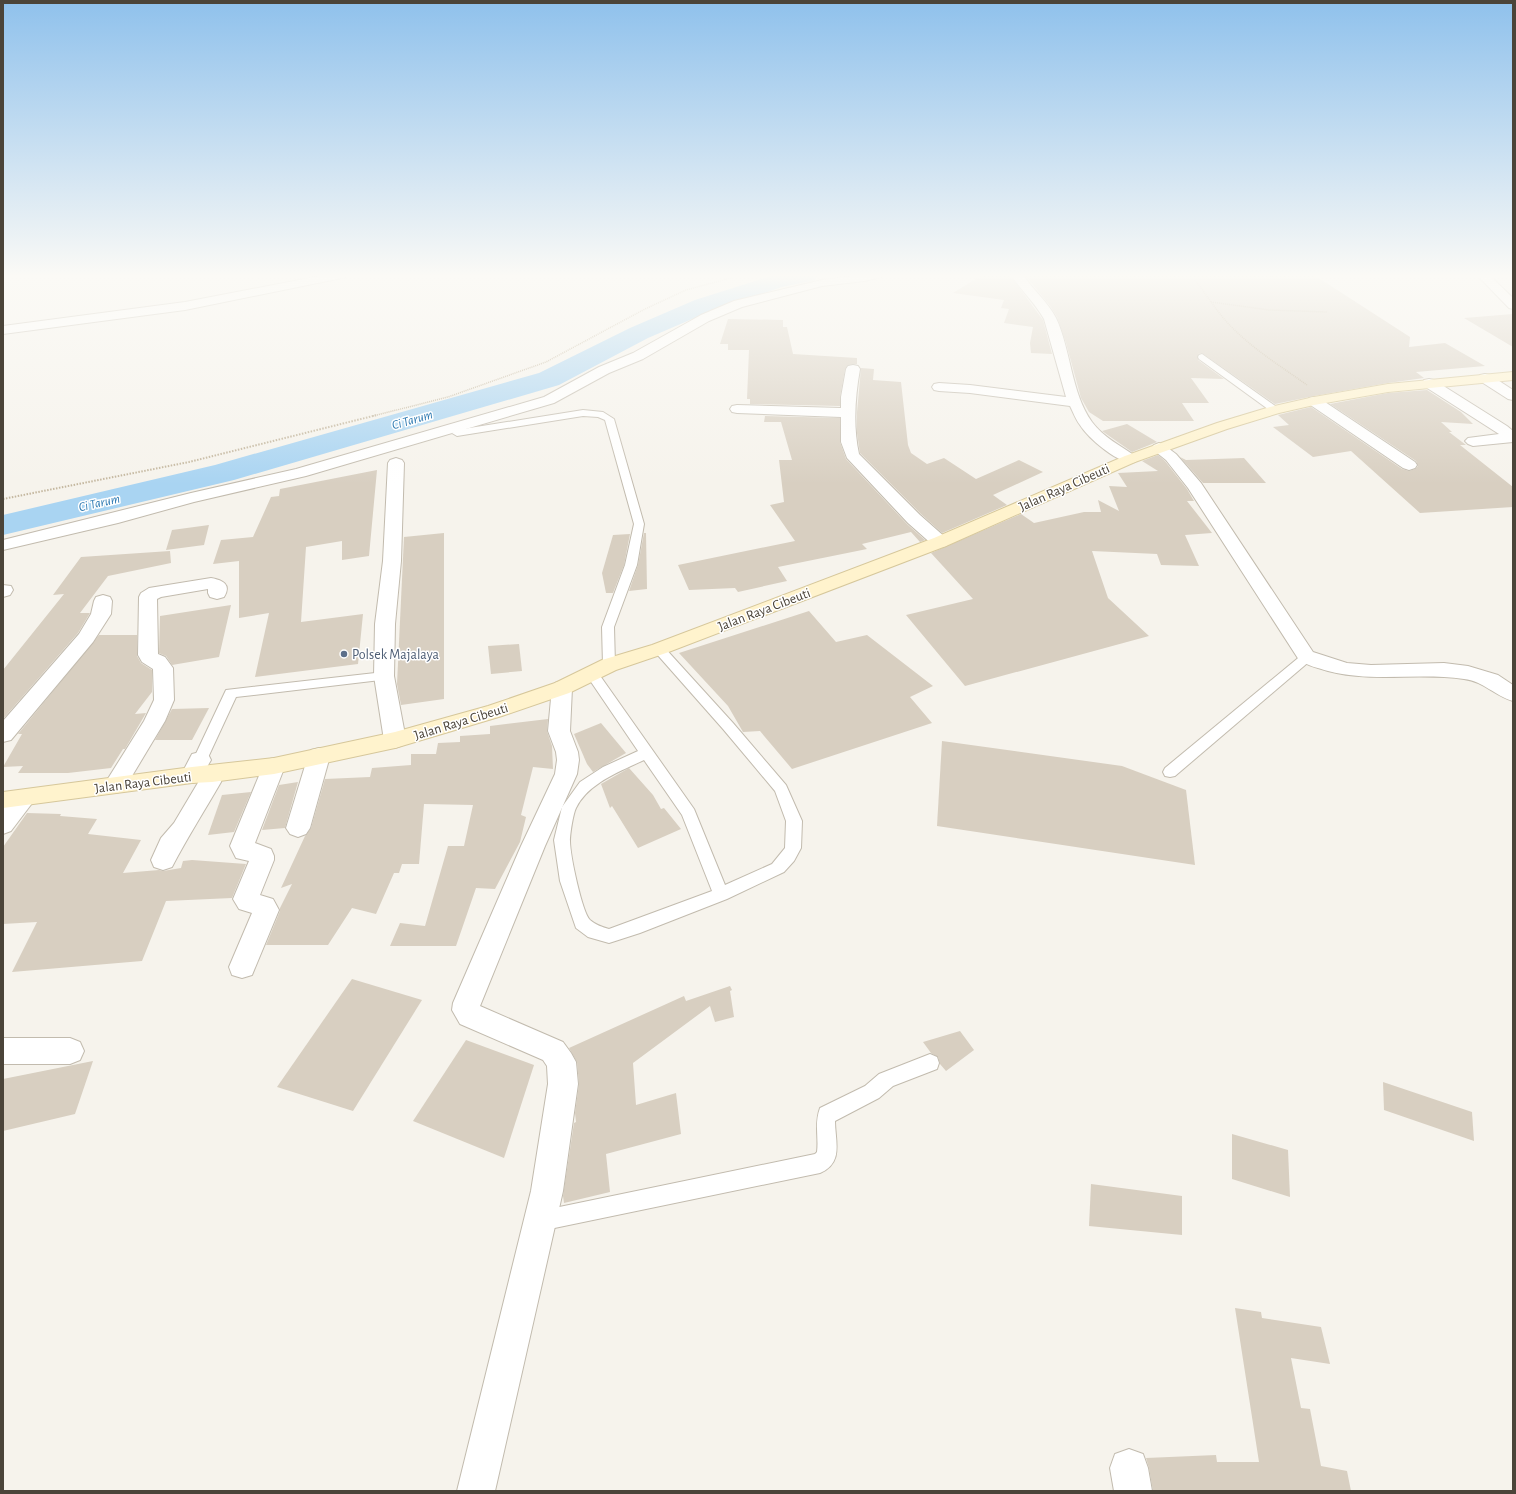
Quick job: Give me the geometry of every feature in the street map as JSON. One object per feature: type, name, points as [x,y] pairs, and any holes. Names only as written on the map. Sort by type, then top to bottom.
[{"type":"main road","name":"Jalan Raya Cibeuti","points":[[14,799],[115,785],[201,770],[274,766],[395,740],[495,711],[562,688],[609,665],[659,649],[940,542],[1130,459],[1222,426],[1275,410],[1320,400],[1388,388],[1513,376]]},
{"type":"street","points":[[3,545],[112,519],[191,498],[300,473],[549,400],[604,370],[638,356],[658,345]]},
{"type":"street","points":[[1058,345],[1061,360],[1074,402],[1086,424],[1103,441],[1130,459]]},
{"type":"street","points":[[853,369],[848,397],[850,451],[855,460],[866,468],[914,519],[940,542]]},
{"type":"street","points":[[1485,378],[1513,396]]},
{"type":"street","points":[[1429,383],[1502,429],[1512,438],[1473,441]]},
{"type":"street","points":[[939,387],[970,389],[1074,402]]},
{"type":"street","points":[[1320,400],[1409,465]]},
{"type":"street","points":[[737,409],[849,413]]},
{"type":"street","points":[[1159,448],[1171,457],[1195,486],[1295,641],[1307,657],[1334,667],[1355,671],[1454,669],[1478,674],[1502,684],[1513,694]]},
{"type":"street","points":[[395,740],[384,676],[385,624],[392,561],[396,463]]},
{"type":"street","points":[[115,785],[154,721],[164,700],[163,668],[161,664],[149,658],[148,655],[148,597],[156,592],[211,583],[217,585],[217,593]]},
{"type":"street","points":[[3,735],[86,638],[101,614],[103,601]]},
{"type":"street","points":[[476,1491],[547,1191],[563,1084],[561,1062],[553,1051],[470,1015],[466,1010],[467,1003],[533,846],[566,774],[568,760],[567,752],[559,731],[562,688]]},
{"type":"street","points":[[298,828],[319,756]]},
{"type":"street","points":[[242,967],[266,910],[264,906],[248,902],[246,899],[262,860],[262,856],[258,853],[245,851],[242,846],[274,766]]},
{"type":"street","points":[[163,860],[170,845],[182,830],[210,782],[201,770]]},
{"type":"street","points":[[3,825],[14,799]]},
{"type":"street","points":[[3,1051],[70,1050]]},
{"type":"lane","points":[[1202,357],[1275,410]]},
{"type":"lane","points":[[457,433],[583,413],[600,414],[609,419],[639,524],[631,565],[608,627],[609,665]]},
{"type":"lane","points":[[647,753],[608,772],[585,786],[569,807],[562,840],[568,881],[582,923],[594,932],[609,936],[634,928],[721,894],[778,868],[788,857],[793,848],[794,821],[781,789],[728,726],[659,649]]},
{"type":"lane","points":[[1170,772],[1307,657]]},
{"type":"lane","points":[[591,673],[689,813],[721,894]]},
{"type":"lane","points":[[201,770],[231,693],[384,676]]},
{"type":"lane","points":[[540,1221],[820,1163],[827,1157],[828,1152],[825,1122],[827,1115],[872,1092],[886,1080],[930,1063]]},
{"type":"path","points":[[3,500],[189,462],[448,397],[546,362],[578,345]]},
{"type":"path","points":[[1252,345],[1320,400]]},
{"type":"building","points":[[728,345],[791,345],[793,354],[857,358],[857,364],[848,365],[845,369],[840,397],[840,406],[750,404],[750,399],[747,399],[749,350],[728,350]]},
{"type":"building","points":[[1030,345],[1050,345],[1052,354],[1031,353]]},
{"type":"building","points":[[1066,345],[1409,345],[1409,347],[1448,345],[1485,366],[1416,372],[1424,378],[1388,383],[1275,404],[1202,353],[1198,354],[1198,360],[1224,379],[1191,378],[1209,403],[1182,403],[1194,421],[1103,421],[1089,412],[1081,398]]},
{"type":"building","points":[[861,368],[874,369],[873,380],[901,382],[908,445],[911,453],[927,464],[944,458],[976,479],[1019,460],[1043,472],[993,495],[1007,505],[942,533],[860,453],[857,433],[857,412]]},
{"type":"building","points":[[1427,390],[1461,412],[1473,424],[1441,422],[1452,432],[1449,432],[1466,445],[1460,445],[1513,487],[1513,507],[1420,513],[1351,451],[1313,457],[1273,427],[1289,425],[1278,415],[1311,407],[1402,469],[1409,471],[1418,466],[1416,461],[1330,404],[1388,393]]},
{"type":"building","points":[[765,416],[840,418],[840,442],[846,459],[907,524],[925,540],[920,542],[911,532],[862,544],[867,549],[778,567],[787,581],[738,592],[735,588],[689,590],[678,565],[795,541],[770,505],[784,502],[779,460],[792,460],[781,422],[764,422]]},
{"type":"building","points":[[1127,424],[1157,442],[1132,452],[1102,431]]},
{"type":"building","points":[[1158,455],[1165,461],[1187,489],[1194,501],[1187,501],[1212,533],[1185,535],[1199,566],[1161,565],[1157,554],[1092,551],[1108,598],[1149,636],[965,686],[906,615],[973,599],[931,553],[1021,514],[1034,523],[1084,512],[1101,512],[1098,500],[1119,511],[1109,486],[1127,487],[1118,473],[1158,471],[1142,461]]},
{"type":"building","points":[[1180,457],[1186,460],[1244,458],[1266,483],[1203,483]]},
{"type":"building","points":[[377,470],[369,556],[342,560],[342,541],[306,547],[301,622],[363,614],[358,664],[255,677],[269,613],[239,618],[239,561],[213,564],[221,540],[253,537],[271,497],[279,496],[280,489]]},
{"type":"building","points":[[209,525],[204,545],[166,550],[172,530]]},
{"type":"building","points":[[444,533],[444,699],[401,705],[397,684],[404,537]]},
{"type":"building","points":[[644,533],[646,533],[647,589],[629,591],[638,565]]},
{"type":"building","points":[[630,534],[624,565],[613,593],[606,593],[602,573],[613,535]]},
{"type":"building","points":[[170,551],[171,563],[108,576],[80,613],[90,613],[78,633],[3,719],[3,670],[64,594],[53,595],[81,557]]},
{"type":"building","points":[[231,605],[219,657],[172,665],[166,656],[159,653],[160,616]]},
{"type":"building","points":[[809,611],[836,642],[867,635],[933,686],[910,697],[932,723],[792,769],[760,731],[743,732],[728,706],[679,653]]},
{"type":"building","points":[[99,635],[137,635],[137,656],[141,663],[152,670],[152,692],[135,714],[146,713],[125,749],[123,749],[111,768],[68,773],[18,773],[23,766],[3,767],[22,734],[18,734]]},
{"type":"building","points":[[519,644],[522,671],[491,674],[488,646]]},
{"type":"building","points":[[209,708],[192,740],[155,740],[172,709]]},
{"type":"building","points":[[548,719],[547,731],[552,746],[553,769],[533,767],[521,815],[526,817],[520,842],[495,889],[476,888],[456,946],[390,946],[400,923],[425,926],[448,846],[464,846],[473,805],[424,804],[419,864],[402,864],[399,873],[394,873],[376,914],[352,908],[328,945],[266,945],[280,908],[292,884],[281,888],[305,836],[311,828],[325,779],[370,777],[372,768],[411,765],[411,754],[436,754],[438,743],[460,742],[460,736],[490,734],[490,726]]},
{"type":"building","points":[[601,723],[626,753],[593,772],[587,764],[574,734]]},
{"type":"building","points":[[942,741],[1122,766],[1186,790],[1195,865],[937,826]]},
{"type":"building","points":[[629,768],[653,795],[661,809],[664,808],[681,829],[638,848],[612,806],[610,808],[601,784]]},
{"type":"building","points":[[298,782],[285,828],[262,830],[279,785]]},
{"type":"building","points":[[251,792],[234,832],[208,835],[222,795]]},
{"type":"building","points":[[27,813],[61,814],[60,816],[97,819],[88,834],[141,840],[123,873],[163,871],[181,868],[183,861],[192,860],[246,864],[232,898],[166,901],[142,961],[12,972],[37,922],[3,924],[3,847]]},
{"type":"building","points":[[352,979],[422,1000],[353,1111],[277,1087]]},
{"type":"building","points":[[730,986],[732,990],[730,991],[734,1017],[715,1022],[710,1006],[633,1063],[636,1105],[676,1093],[681,1134],[606,1154],[610,1192],[564,1203],[563,1196],[574,1123],[576,1122],[575,1113],[579,1084],[577,1062],[569,1048],[684,996],[686,1001]]},
{"type":"building","points":[[960,1031],[974,1050],[946,1071],[940,1064],[938,1057],[931,1053],[923,1042]]},
{"type":"building","points":[[466,1040],[534,1065],[504,1158],[413,1121]]},
{"type":"building","points":[[93,1061],[75,1114],[3,1131],[3,1079]]},
{"type":"building","points":[[1383,1082],[1472,1112],[1474,1141],[1384,1110]]},
{"type":"building","points":[[1232,1134],[1288,1150],[1290,1197],[1232,1179]]},
{"type":"building","points":[[1091,1184],[1182,1196],[1182,1235],[1089,1226]]},
{"type":"building","points":[[1235,1308],[1261,1312],[1262,1318],[1321,1327],[1330,1364],[1291,1358],[1301,1408],[1310,1409],[1321,1466],[1347,1471],[1351,1491],[1153,1491],[1146,1458],[1216,1455],[1217,1462],[1259,1462]]},
{"type":"waterway","name":"Ci Tarum","points":[[3,525],[223,473],[549,379],[616,345]]},
{"type":"place","name":"Polsek Majalaya","points":[[344,654]]}]
